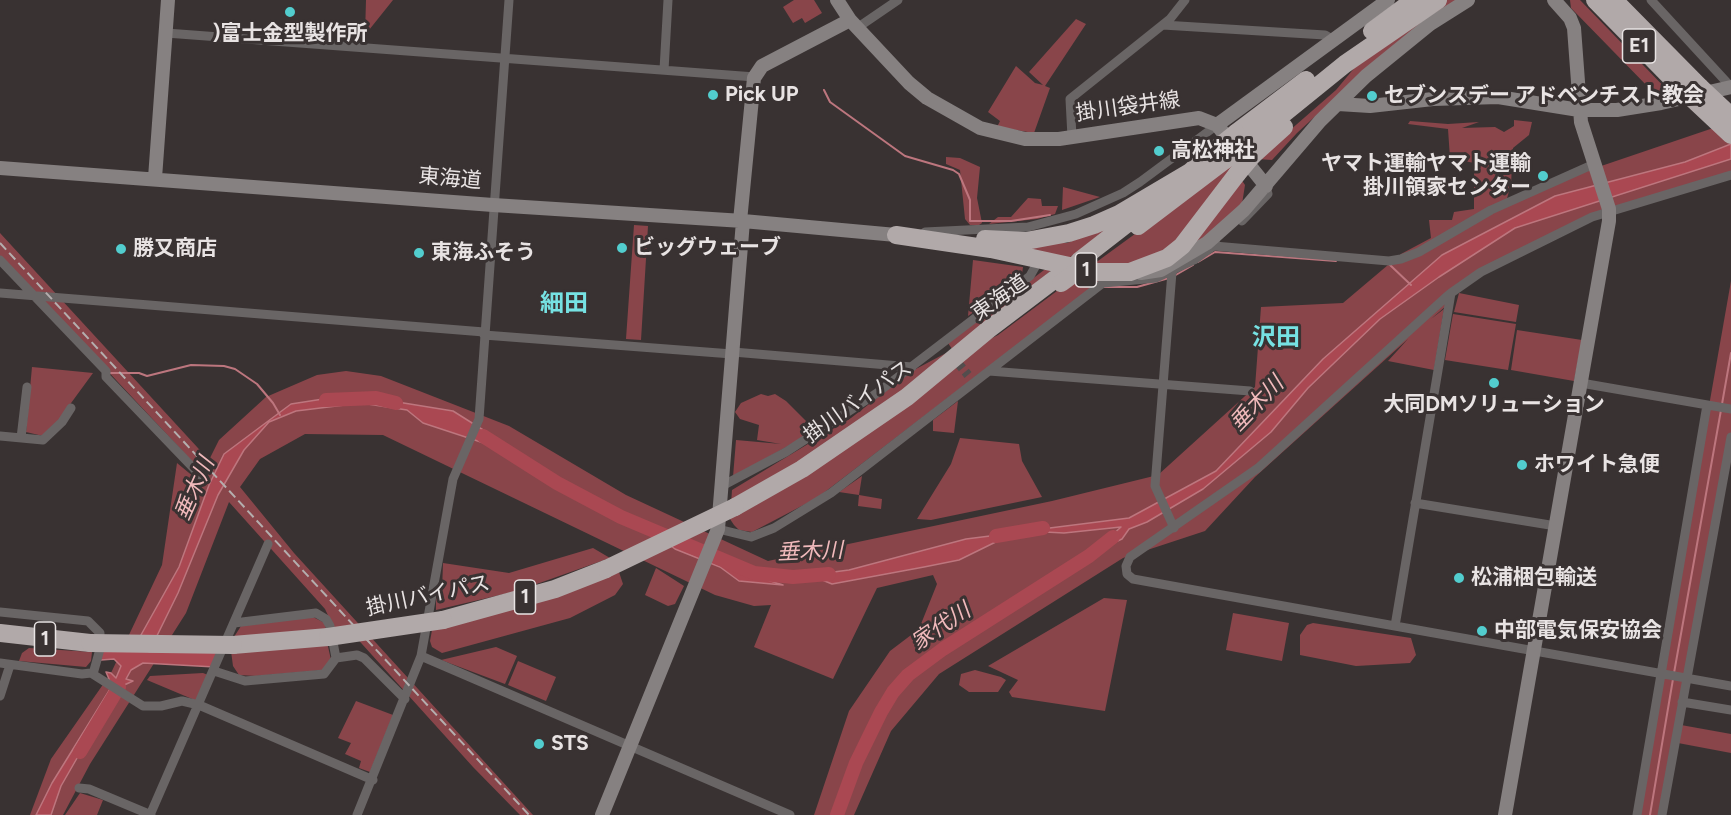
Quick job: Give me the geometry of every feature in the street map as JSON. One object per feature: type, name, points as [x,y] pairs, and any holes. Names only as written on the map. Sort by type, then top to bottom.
[{"type":"highway","name":"東海道","points":[[1245,144],[1414,0]]},
{"type":"highway","name":"東海道","points":[[1083,263],[1190,172],[1220,154],[1245,144],[1345,64],[1438,0]]},
{"type":"highway","name":"E1","points":[[1595,0],[1692,89],[1731,116]]},
{"type":"highway","name":"E1","points":[[1614,0],[1731,135]]},
{"type":"highway","name":"1","points":[[896,235],[991,249],[1097,272],[1130,272],[1167,258],[1182,246],[1237,174],[1245,144]]},
{"type":"highway","name":"東海道","points":[[975,343],[989,329],[1083,263],[1220,154]]},
{"type":"highway","name":"1","points":[[896,235],[1026,241],[1069,233],[1119,214],[1190,172]]},
{"type":"highway","name":"掛川バイパス","points":[[0,633],[90,643],[233,645],[328,637],[443,620],[555,589],[606,569],[735,507],[802,470],[907,397],[975,343]]},
{"type":"street","points":[[154,178],[168,0]]},
{"type":"street","points":[[357,815],[421,656],[453,479],[479,419],[509,0]]},
{"type":"street","points":[[664,70],[668,0]]},
{"type":"street","name":"掛川袋井線","points":[[837,0],[854,24],[895,70],[927,98],[980,128],[1025,139],[1072,137],[1199,118],[1216,125]]},
{"type":"street","points":[[602,815],[698,582],[717,529],[733,353],[752,86],[755,77],[762,66],[854,24],[898,0]]},
{"type":"street","points":[[1072,137],[1070,99],[1163,25],[1185,0]]},
{"type":"street","points":[[872,233],[1000,230],[1028,227],[1076,214],[1125,192],[1164,167],[1216,125],[1388,0]]},
{"type":"street","points":[[1130,272],[1161,270],[1207,243],[1266,186],[1320,121],[1388,56],[1468,0]]},
{"type":"street","points":[[1504,815],[1581,383],[1609,211],[1583,131],[1579,110],[1575,28],[1570,18],[1554,0]]},
{"type":"street","points":[[1651,0],[1731,87]]},
{"type":"street","points":[[1163,25],[1325,35],[1332,39]]},
{"type":"street","points":[[166,33],[755,77]]},
{"type":"street","points":[[1338,104],[1377,105],[1433,99],[1498,97],[1579,110],[1640,107],[1731,87]]},
{"type":"street","points":[[717,529],[751,537],[774,528],[831,493],[971,379],[989,371],[1103,283],[1142,281],[1172,272],[1214,246],[1268,194],[1266,186],[1216,125]]},
{"type":"street","points":[[1214,246],[1389,261],[1401,259],[1419,252],[1497,207],[1595,167]]},
{"type":"street","name":"東海道","points":[[0,168],[741,221],[896,235]]},
{"type":"street","points":[[1731,175],[1592,217],[1481,272],[1451,293],[1352,380],[1258,468],[1130,557],[1127,574],[1133,579],[1731,686]]},
{"type":"street","points":[[0,260],[106,371],[106,377],[200,475]]},
{"type":"street","points":[[722,486],[841,418],[912,367],[945,348],[1030,276],[1039,260]]},
{"type":"street","points":[[1172,272],[1165,384],[1155,486],[1174,528]]},
{"type":"street","points":[[0,293],[912,367]]},
{"type":"street","points":[[1395,626],[1451,293]]},
{"type":"street","points":[[989,371],[1250,391]]},
{"type":"street","points":[[1581,383],[1731,410]]},
{"type":"street","points":[[21,438],[27,387]]},
{"type":"street","points":[[1638,815],[1666,674],[1711,406]]},
{"type":"street","points":[[0,436],[43,440],[62,422],[71,408]]},
{"type":"street","points":[[1662,815],[1682,702],[1684,677],[1731,437]]},
{"type":"street","points":[[1415,503],[1556,526]]},
{"type":"street","points":[[79,788],[89,789],[153,814],[268,544]]},
{"type":"street","points":[[0,612],[88,621],[100,633],[100,649],[93,674]]},
{"type":"street","points":[[234,623],[316,613],[326,619],[330,626],[336,658]]},
{"type":"street","points":[[214,671],[245,681],[324,674],[336,658],[357,655],[364,658],[405,699]]},
{"type":"street","points":[[421,656],[790,815]]},
{"type":"street","points":[[0,696],[5,664],[93,674],[143,706],[161,706],[182,701],[199,705],[373,780]]},
{"type":"street","points":[[1682,702],[1731,710]]},
{"type":"shaded area","points":[[366,0],[393,0],[365,35]]},
{"type":"shaded area","points":[[794,0],[814,0],[822,13],[805,23],[802,18],[793,23],[783,7]]},
{"type":"shaded area","points":[[1446,0],[1462,0],[1382,55],[1297,133],[1272,160],[1257,159],[1336,90],[1361,60]]},
{"type":"shaded area","points":[[1570,0],[1580,0],[1674,97],[1661,99],[1651,90],[1571,8]]},
{"type":"shaded area","points":[[1076,19],[1086,24],[1045,86],[1050,88],[1034,133],[997,127],[1000,121],[988,112],[1016,66],[1035,83],[1043,85],[1029,72]]},
{"type":"shaded area","points":[[1514,120],[1532,122],[1529,135],[1513,148],[1511,184],[1506,202],[1554,182],[1731,122],[1731,174],[1562,231],[1450,292],[1446,306],[1431,319],[1444,309],[1434,370],[1388,361],[1408,339],[1255,477],[1205,531],[1123,558],[939,674],[891,731],[854,815],[814,815],[849,711],[890,651],[919,629],[937,584],[933,575],[877,588],[833,679],[754,647],[771,605],[754,606],[715,595],[383,435],[305,434],[260,459],[240,487],[294,553],[533,815],[520,815],[473,767],[353,634],[335,630],[325,609],[229,502],[186,613],[90,764],[63,815],[30,815],[51,759],[111,673],[162,565],[177,463],[200,482],[204,474],[0,256],[0,233],[209,460],[219,440],[266,397],[317,375],[346,371],[381,376],[509,426],[626,495],[768,561],[1052,501],[1158,475],[1255,387],[1261,307],[1343,303],[1401,254],[1431,238],[1429,220],[1452,220],[1454,212],[1474,209],[1474,163],[1450,158],[1448,129],[1408,124],[1410,121],[1448,124],[1479,122],[1462,128],[1495,127],[1504,132],[1514,126]]},
{"type":"shaded area","points":[[1268,137],[1188,232],[1146,263],[1091,266]]},
{"type":"shaded area","points":[[1731,144],[1731,159],[1515,228],[1439,277],[1380,319],[1308,388],[1271,432],[1203,489],[1147,522],[1129,529],[1122,539],[1093,552],[1121,527],[1064,533],[1026,531],[1129,518],[1216,471],[1323,359],[1442,255],[1555,196],[1685,162]]},
{"type":"shaded area","points":[[946,157],[960,158],[980,167],[977,198],[982,223],[979,225],[970,225],[965,219],[960,170],[946,164]]},
{"type":"shaded area","points":[[1241,179],[1245,185],[1242,204],[1207,238],[1191,246]]},
{"type":"shaded area","points":[[1063,187],[1100,197],[1062,210]]},
{"type":"shaded area","points":[[1028,198],[1041,199],[1042,206],[1058,206],[1055,214],[1037,219],[989,224],[998,217],[1011,217]]},
{"type":"shaded area","points":[[634,225],[648,226],[641,340],[626,339]]},
{"type":"shaded area","points":[[1111,226],[1065,261],[974,243],[1067,243]]},
{"type":"shaded area","points":[[973,260],[1023,267],[1022,274],[1007,289],[968,316]]},
{"type":"shaded area","points":[[1048,267],[1052,270],[952,349],[948,343]]},
{"type":"shaded area","points":[[1081,273],[1102,280],[817,498],[752,532],[739,530],[734,525],[730,519],[732,490],[851,418],[912,371],[948,352],[978,345],[998,335]]},
{"type":"shaded area","points":[[1731,281],[1731,442],[1660,815],[1637,815]]},
{"type":"shaded area","points":[[1459,293],[1519,305],[1516,322],[1454,312]]},
{"type":"shaded area","points":[[1453,314],[1516,324],[1508,370],[1445,360]]},
{"type":"shaded area","points":[[1517,330],[1582,340],[1574,381],[1511,370]]},
{"type":"shaded area","points":[[32,367],[93,373],[55,425],[43,436],[26,432]]},
{"type":"shaded area","points":[[761,394],[768,396],[775,394],[786,401],[812,427],[811,433],[733,477],[736,440],[781,444],[757,440],[759,425],[740,419],[735,412],[741,403]]},
{"type":"shaded area","points":[[336,397],[379,399],[453,411],[488,433],[505,450],[423,423],[407,410],[361,403],[296,411],[269,422],[244,450],[218,495],[178,593],[149,652],[222,651],[215,667],[143,663],[131,670],[126,679],[133,681],[122,686],[88,739],[61,786],[51,815],[36,815],[52,783],[112,686],[106,672],[116,678],[121,666],[114,659],[101,660],[100,649],[132,651],[179,567],[209,485],[224,454],[291,404]]},
{"type":"shaded area","points":[[958,401],[954,433],[933,431],[933,420]]},
{"type":"shaded area","points":[[960,438],[1019,444],[1022,461],[1042,497],[931,520],[917,519],[951,464]]},
{"type":"shaded area","points":[[862,476],[859,495],[839,492]]},
{"type":"shaded area","points":[[859,495],[882,499],[881,509],[858,506]]},
{"type":"shaded area","points":[[1014,533],[959,560],[832,584],[810,575],[849,570],[966,539]]},
{"type":"shaded area","points":[[655,534],[749,574],[783,585],[739,581],[720,567],[675,549]]},
{"type":"shaded area","points":[[593,548],[610,558],[517,591],[436,610],[436,599],[442,591],[443,563],[509,573]]},
{"type":"shaded area","points":[[656,568],[684,586],[675,604],[668,606],[645,595]]},
{"type":"shaded area","points":[[619,572],[623,584],[615,595],[570,618],[442,653],[432,647],[430,641],[432,630]]},
{"type":"shaded area","points":[[1104,598],[1127,600],[1105,711],[1012,697],[1009,692],[1018,680],[988,666]]},
{"type":"shaded area","points":[[1233,613],[1289,623],[1282,661],[1226,650]]},
{"type":"shaded area","points":[[313,617],[325,623],[326,629],[234,637],[241,626]]},
{"type":"shaded area","points":[[1313,623],[1411,638],[1416,655],[1410,663],[1356,666],[1300,655],[1300,635],[1307,625]]},
{"type":"shaded area","points":[[327,642],[331,660],[324,670],[256,676],[239,675],[233,666],[231,651]]},
{"type":"shaded area","points":[[496,647],[517,656],[505,684],[441,660]]},
{"type":"shaded area","points":[[29,648],[92,652],[91,661],[86,667],[19,661],[22,653]]},
{"type":"shaded area","points":[[518,661],[556,677],[546,701],[508,685]]},
{"type":"shaded area","points":[[975,670],[1006,680],[998,692],[969,692],[959,685],[961,674]]},
{"type":"shaded area","points":[[203,673],[208,675],[197,701],[147,680],[150,676]]},
{"type":"shaded area","points":[[356,701],[393,715],[370,772],[359,768],[361,761],[345,754],[351,743],[338,738]]},
{"type":"shaded area","points":[[1681,725],[1731,734],[1731,753],[1678,743]]},
{"type":"shaded area","points":[[80,793],[103,800],[97,815],[65,815]]},
{"type":"waterway","points":[[824,90],[830,102],[905,156],[953,170],[959,174],[970,200],[970,221],[1011,221],[1050,215]]},
{"type":"waterway","points":[[1198,262],[1215,252],[1336,261]]},
{"type":"waterway","points":[[1174,276],[1193,265]]},
{"type":"waterway","points":[[1390,265],[1411,285]]},
{"type":"waterway","points":[[1104,287],[1137,287],[1169,278]]},
{"type":"waterway","points":[[1722,404],[1731,353]]},
{"type":"waterway","points":[[107,373],[139,373],[147,376],[191,365],[224,366],[235,369],[257,384],[280,415]]},
{"type":"waterway","name":"垂木川","points":[[326,400],[376,398],[396,403]]},
{"type":"waterway","points":[[1674,673],[1721,410]]},
{"type":"waterway","name":"垂木川","points":[[483,436],[557,483],[621,517],[754,573],[793,577],[829,574]]},
{"type":"waterway","name":"垂木川","points":[[996,536],[1043,528]]},
{"type":"waterway","name":"家代川","points":[[837,815],[856,763],[881,712],[893,692],[908,675],[943,649],[1089,556],[1113,537]]},
{"type":"waterway","points":[[1650,815],[1673,679]]},
{"type":"waterway","name":"垂木川","points":[[80,752],[119,687]]},
{"type":"tunnel","points":[[948,351],[968,375]]},
{"type":"railway","points":[[0,243],[529,815]]},
{"type":"place","name":")富士金型製作所","points":[[290,12]]},
{"type":"place","name":"Pick UP","points":[[713,95]]},
{"type":"place","name":"セブンスデー アドベンチスト教会","points":[[1372,96]]},
{"type":"place","name":"高松神社","points":[[1159,151]]},
{"type":"place","name":"ヤマト運輸ヤマト運輸 掛川領家センター","points":[[1543,176]]},
{"type":"place","name":"ビッグウェーブ","points":[[622,248]]},
{"type":"place","name":"勝又商店","points":[[121,249]]},
{"type":"place","name":"東海ふそう","points":[[419,253]]},
{"type":"place","name":"大同DMソリューション","points":[[1494,383]]},
{"type":"place","name":"ホワイト急便","points":[[1522,465]]},
{"type":"place","name":"松浦梱包輸送","points":[[1459,578]]},
{"type":"place","name":"中部電気保安協会","points":[[1482,631]]},
{"type":"place","name":"STS","points":[[539,744]]},
{"type":"district","name":"細田","points":[[564,304]]},
{"type":"district","name":"沢田","points":[[1276,338]]}]
